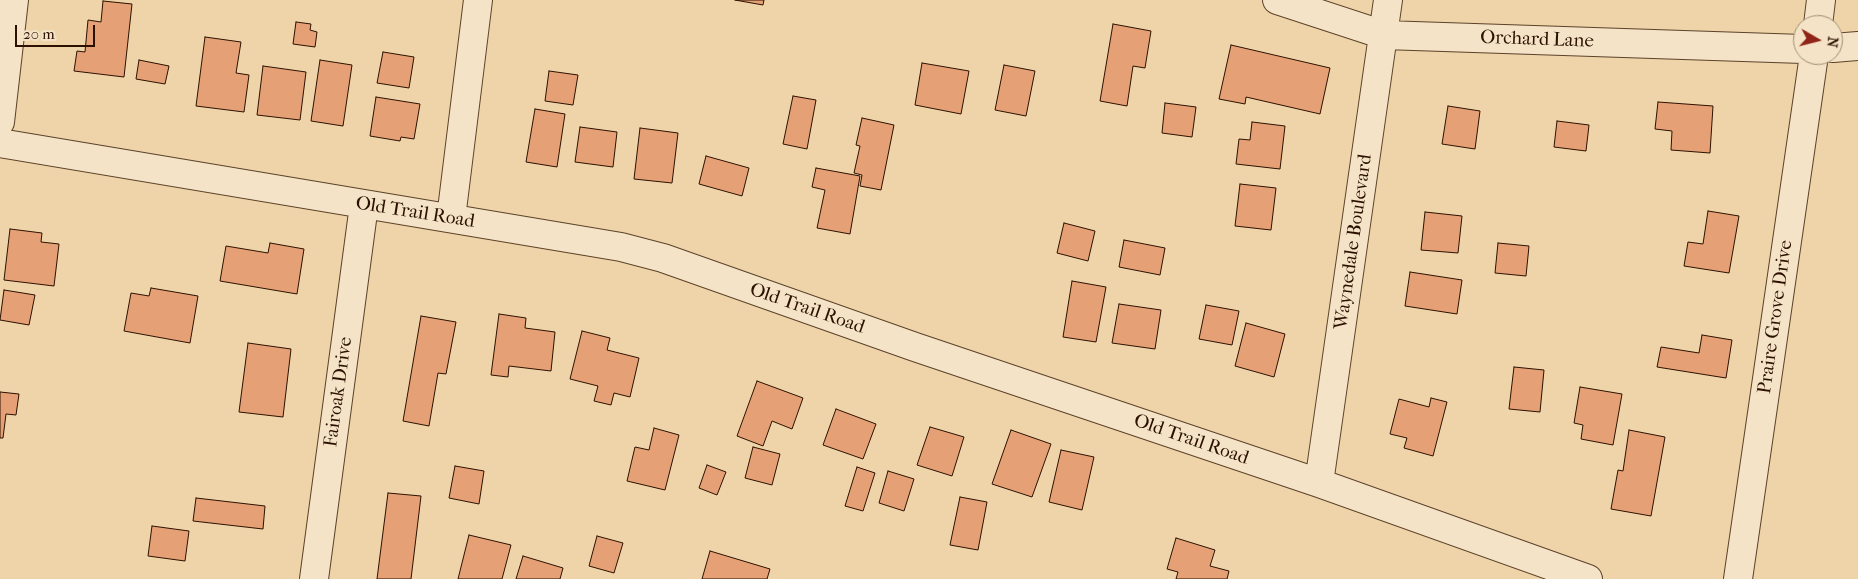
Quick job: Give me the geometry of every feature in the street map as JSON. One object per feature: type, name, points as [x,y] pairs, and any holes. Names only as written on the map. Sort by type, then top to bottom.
[{"type":"street","points":[[0,122],[14,0]]},
{"type":"street","points":[[452,218],[478,0]]},
{"type":"street","name":"Orchard Lane","points":[[1277,0],[1384,35],[1793,49]]},
{"type":"street","name":"Waynedale Boulevard","points":[[1319,483],[1388,0]]},
{"type":"street","points":[[1819,15],[1821,0]]},
{"type":"street","points":[[1843,47],[1858,46]]},
{"type":"street","name":"Praire Grove Drive","points":[[1738,579],[1813,65]]},
{"type":"street","name":"Old Trail Road","points":[[0,143],[621,247],[663,258],[915,347],[1319,483],[1588,579]]},
{"type":"street","name":"Fairoak Drive","points":[[314,579],[364,205]]},
{"type":"building","points":[[735,0],[764,0],[763,5]]},
{"type":"building","points":[[103,1],[132,4],[124,77],[74,71],[77,51],[85,52],[88,20],[101,22]]},
{"type":"building","points":[[296,22],[311,24],[310,30],[317,32],[315,47],[293,44]]},
{"type":"building","points":[[1113,24],[1151,31],[1145,68],[1133,66],[1127,106],[1100,101]]},
{"type":"building","points":[[205,37],[241,42],[236,73],[249,75],[244,112],[196,106]]},
{"type":"building","points":[[1231,45],[1330,68],[1320,114],[1246,97],[1245,104],[1219,99]]},
{"type":"building","points":[[383,52],[414,57],[409,88],[377,83]]},
{"type":"building","points":[[139,60],[169,66],[165,84],[136,79]]},
{"type":"building","points":[[320,60],[352,65],[343,126],[311,121]]},
{"type":"building","points":[[922,63],[969,71],[961,114],[915,105]]},
{"type":"building","points":[[1004,65],[1035,71],[1026,116],[995,110]]},
{"type":"building","points":[[263,66],[306,72],[300,120],[257,115]]},
{"type":"building","points":[[549,71],[578,75],[573,105],[545,101]]},
{"type":"building","points":[[793,96],[816,100],[807,149],[783,144]]},
{"type":"building","points":[[376,97],[420,104],[414,139],[401,137],[400,141],[370,136]]},
{"type":"building","points":[[1658,102],[1713,106],[1710,153],[1671,150],[1672,131],[1655,129]]},
{"type":"building","points":[[1165,103],[1196,107],[1192,137],[1162,133]]},
{"type":"building","points":[[1448,106],[1480,111],[1475,149],[1442,144]]},
{"type":"building","points":[[535,109],[565,114],[557,167],[526,162]]},
{"type":"building","points":[[862,118],[894,125],[881,190],[860,186],[862,175],[854,173],[860,146],[856,145]]},
{"type":"building","points":[[1557,121],[1589,125],[1586,151],[1554,147]]},
{"type":"building","points":[[1252,122],[1285,126],[1280,169],[1236,164],[1239,139],[1250,140]]},
{"type":"building","points":[[580,127],[617,132],[613,167],[575,162]]},
{"type":"building","points":[[640,128],[678,133],[672,183],[634,179]]},
{"type":"building","points":[[706,156],[749,168],[742,196],[699,184]]},
{"type":"building","points":[[816,168],[860,176],[850,234],[817,228],[825,190],[812,187]]},
{"type":"building","points":[[1240,184],[1276,188],[1271,230],[1235,226]]},
{"type":"building","points":[[1708,211],[1739,216],[1729,273],[1684,266],[1688,242],[1703,244]]},
{"type":"building","points":[[1425,212],[1462,216],[1458,253],[1421,250]]},
{"type":"building","points":[[1064,223],[1095,231],[1088,261],[1057,253]]},
{"type":"building","points":[[10,229],[42,233],[41,242],[59,244],[54,286],[4,280]]},
{"type":"building","points":[[1124,240],[1165,248],[1160,275],[1119,267]]},
{"type":"building","points":[[270,243],[304,249],[297,294],[220,281],[226,246],[268,253]]},
{"type":"building","points":[[1498,243],[1529,246],[1526,276],[1495,273]]},
{"type":"building","points":[[1410,272],[1462,280],[1457,314],[1405,306]]},
{"type":"building","points":[[1072,281],[1106,287],[1096,342],[1063,337]]},
{"type":"building","points":[[151,288],[198,296],[190,343],[124,331],[131,293],[149,296]]},
{"type":"building","points":[[4,290],[35,295],[29,325],[0,320]]},
{"type":"building","points":[[1119,304],[1161,310],[1155,349],[1112,343]]},
{"type":"building","points":[[1206,305],[1239,311],[1232,345],[1199,339]]},
{"type":"building","points":[[499,314],[526,318],[525,328],[555,332],[551,371],[509,366],[508,377],[491,375]]},
{"type":"building","points":[[421,316],[456,322],[446,374],[438,373],[429,426],[403,421]]},
{"type":"building","points":[[1246,323],[1285,334],[1274,377],[1235,366]]},
{"type":"building","points":[[582,331],[610,338],[607,350],[639,358],[630,397],[614,393],[611,405],[594,401],[598,386],[570,379]]},
{"type":"building","points":[[1702,335],[1732,340],[1726,378],[1657,367],[1661,347],[1699,353]]},
{"type":"building","points":[[248,343],[291,349],[283,417],[239,412]]},
{"type":"building","points":[[1514,367],[1544,370],[1540,412],[1509,409]]},
{"type":"building","points":[[757,381],[803,398],[792,429],[772,421],[763,446],[737,436]]},
{"type":"building","points":[[1580,387],[1622,394],[1613,445],[1581,439],[1583,425],[1574,423]]},
{"type":"building","points":[[0,392],[19,394],[16,415],[6,414],[3,438],[0,438]]},
{"type":"building","points":[[1431,398],[1447,402],[1433,456],[1404,448],[1407,438],[1390,434],[1399,399],[1429,407]]},
{"type":"building","points":[[836,409],[876,424],[863,459],[823,445]]},
{"type":"building","points":[[930,427],[964,437],[952,476],[917,465]]},
{"type":"building","points":[[654,428],[679,435],[665,490],[627,481],[635,447],[649,450]]},
{"type":"building","points":[[1011,430],[1051,444],[1032,497],[992,484]]},
{"type":"building","points":[[1629,430],[1665,437],[1651,516],[1611,509],[1618,470],[1623,471]]},
{"type":"building","points":[[753,447],[780,454],[772,485],[745,478]]},
{"type":"building","points":[[1061,450],[1094,457],[1082,510],[1049,502]]},
{"type":"building","points":[[707,465],[726,472],[717,495],[699,488]]},
{"type":"building","points":[[455,466],[484,471],[479,504],[449,498]]},
{"type":"building","points":[[857,467],[875,473],[863,511],[845,506]]},
{"type":"building","points":[[888,471],[914,479],[904,511],[879,503]]},
{"type":"building","points":[[388,493],[421,496],[411,579],[377,579]]},
{"type":"building","points":[[960,497],[987,502],[978,550],[950,545]]},
{"type":"building","points":[[196,498],[265,506],[263,529],[193,521]]},
{"type":"building","points":[[152,526],[189,531],[185,561],[148,556]]},
{"type":"building","points":[[469,535],[511,545],[502,579],[458,579]]},
{"type":"building","points":[[597,536],[623,543],[614,573],[589,566]]},
{"type":"building","points":[[1176,538],[1215,550],[1210,566],[1229,571],[1227,579],[1176,579],[1178,572],[1167,569]]},
{"type":"building","points":[[710,551],[770,569],[767,579],[702,579]]},
{"type":"building","points":[[523,556],[563,568],[560,579],[516,579]]}]
